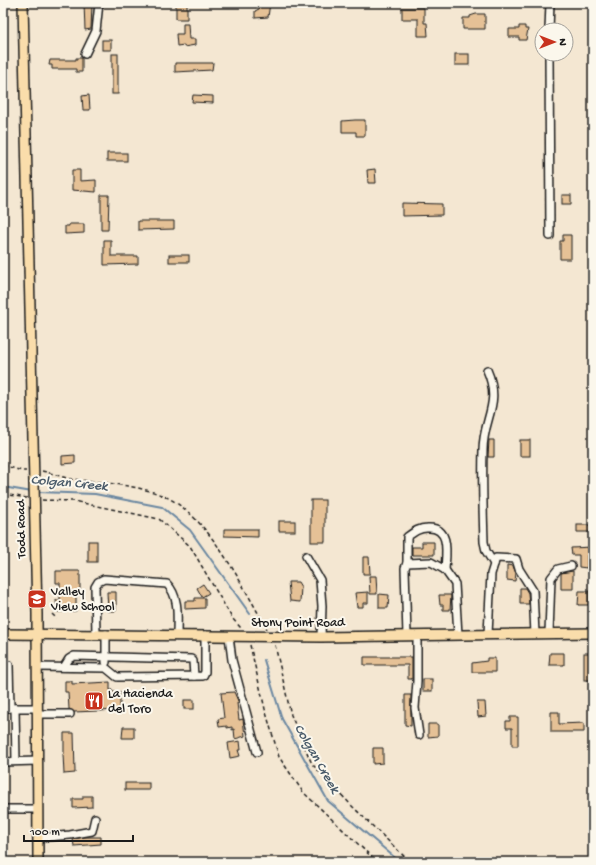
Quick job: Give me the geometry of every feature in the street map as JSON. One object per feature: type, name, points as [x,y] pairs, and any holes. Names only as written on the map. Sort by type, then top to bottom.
[{"type":"main road","name":"Todd Road","points":[[23,3],[35,499],[38,862]]},
{"type":"main road","name":"Stony Point Road","points":[[3,634],[321,637],[593,633]]},
{"type":"lane","points":[[85,54],[96,31],[99,3]]},
{"type":"lane","points":[[549,22],[550,3]]},
{"type":"lane","points":[[549,62],[550,236]]},
{"type":"lane","points":[[487,370],[494,392],[492,410],[487,422],[483,448],[484,542],[486,551],[494,564]]},
{"type":"lane","points":[[407,636],[405,568],[407,563],[407,537],[421,528],[431,527],[443,533],[446,548],[445,570]]},
{"type":"lane","points":[[306,556],[320,580],[322,606],[321,637]]},
{"type":"lane","points":[[488,634],[490,587],[496,558],[516,559],[533,591],[535,634]]},
{"type":"lane","points":[[407,563],[431,562],[445,570],[454,584],[458,635]]},
{"type":"lane","points":[[549,633],[551,578],[558,569],[571,566]]},
{"type":"lane","points":[[96,634],[95,586],[98,582],[104,579],[167,584],[173,590],[176,600],[177,635]]},
{"type":"lane","points":[[106,634],[106,668]]},
{"type":"lane","points":[[37,667],[106,668],[117,677],[203,676],[205,672],[205,635]]},
{"type":"lane","points":[[229,636],[232,660],[257,752]]},
{"type":"lane","points":[[417,636],[417,681],[414,708],[419,735]]},
{"type":"lane","points":[[64,667],[69,659],[74,656],[191,660],[193,661],[194,676]]},
{"type":"lane","points":[[3,665],[9,665],[9,708],[16,761]]},
{"type":"lane","points":[[9,708],[70,714]]},
{"type":"lane","points":[[3,762],[38,762]]},
{"type":"lane","points":[[3,809],[38,809]]},
{"type":"lane","points":[[38,838],[92,831],[95,818]]},
{"type":"path","points":[[3,465],[34,474],[142,489],[175,502],[190,513],[209,534],[277,648],[291,715],[312,764],[353,807],[410,862]]},
{"type":"path","points":[[3,494],[35,499],[73,502],[160,519],[190,546],[232,618],[248,636],[265,709],[279,757],[303,792],[377,862]]},
{"type":"path","points":[[52,614],[57,619]]},
{"type":"building","points":[[84,3],[92,3],[91,29],[85,30]]},
{"type":"building","points":[[176,3],[187,4],[187,19],[176,19]]},
{"type":"building","points":[[259,3],[270,3],[268,17],[255,18],[255,11],[259,9]]},
{"type":"building","points":[[402,8],[424,8],[424,23],[427,23],[428,36],[418,36],[418,19],[402,19]]},
{"type":"building","points":[[485,14],[485,29],[463,29],[463,18],[470,18],[470,16]]},
{"type":"building","points":[[183,24],[188,24],[189,39],[195,39],[195,45],[184,47],[184,45],[177,46],[176,34],[183,34]]},
{"type":"building","points":[[519,26],[525,26],[525,29],[528,29],[526,40],[519,40],[519,37],[509,37],[509,29],[519,29]]},
{"type":"building","points":[[102,40],[111,40],[111,50],[102,50]]},
{"type":"building","points":[[112,54],[118,54],[118,94],[112,94]]},
{"type":"building","points":[[455,54],[469,54],[469,65],[455,65]]},
{"type":"building","points":[[76,58],[82,58],[82,72],[76,72],[76,69],[52,69],[52,65],[49,65],[50,60],[76,60]]},
{"type":"building","points":[[175,63],[213,63],[212,70],[175,72]]},
{"type":"building","points":[[89,95],[90,110],[83,110],[82,96]]},
{"type":"building","points":[[193,95],[213,96],[213,103],[192,102]]},
{"type":"building","points":[[365,120],[365,136],[356,136],[356,132],[342,132],[342,121]]},
{"type":"building","points":[[107,153],[127,153],[127,161],[107,161]]},
{"type":"building","points":[[375,169],[376,183],[368,183],[367,170]]},
{"type":"building","points":[[72,170],[80,170],[80,181],[96,180],[96,192],[72,190]]},
{"type":"building","points":[[101,195],[109,195],[108,230],[101,230]]},
{"type":"building","points":[[562,195],[571,195],[571,204],[562,204]]},
{"type":"building","points":[[402,203],[442,204],[442,215],[402,216]]},
{"type":"building","points":[[138,221],[174,221],[174,229],[138,230]]},
{"type":"building","points":[[69,224],[84,224],[84,233],[65,234],[65,226],[69,226]]},
{"type":"building","points":[[563,235],[571,235],[571,259],[560,259],[560,241],[563,241]]},
{"type":"building","points":[[104,240],[111,240],[111,256],[138,256],[138,264],[104,265]]},
{"type":"building","points":[[169,255],[189,255],[189,262],[169,262]]},
{"type":"building","points":[[489,440],[494,440],[494,457],[488,457]]},
{"type":"building","points":[[520,440],[530,440],[530,456],[520,456]]},
{"type":"building","points":[[75,455],[75,463],[62,464],[62,456]]},
{"type":"building","points":[[311,500],[325,500],[325,542],[311,542]]},
{"type":"building","points":[[279,521],[295,521],[295,531],[279,531]]},
{"type":"building","points":[[577,525],[590,525],[590,532],[577,532]]},
{"type":"building","points":[[224,529],[258,529],[258,537],[224,536]]},
{"type":"building","points":[[88,541],[97,541],[97,562],[88,562]]},
{"type":"building","points":[[422,542],[434,542],[434,555],[412,555],[412,547],[422,547]]},
{"type":"building","points":[[593,547],[593,555],[587,555],[587,568],[579,567],[579,555],[572,555],[571,548]]},
{"type":"building","points":[[363,557],[369,557],[370,574],[363,574]]},
{"type":"building","points":[[507,565],[513,566],[516,573],[515,581],[507,580]]},
{"type":"building","points":[[56,571],[80,571],[80,595],[76,595],[76,611],[57,612],[56,600],[60,600],[60,583],[56,583]]},
{"type":"building","points":[[573,571],[573,589],[561,589],[561,573]]},
{"type":"building","points":[[369,576],[376,576],[377,594],[370,594]]},
{"type":"building","points":[[288,582],[298,582],[301,587],[300,602],[290,601]]},
{"type":"building","points":[[203,584],[209,593],[202,597],[197,588]]},
{"type":"building","points":[[520,588],[525,588],[528,593],[529,604],[520,604]]},
{"type":"building","points":[[579,591],[589,591],[588,605],[578,605]]},
{"type":"building","points":[[107,592],[116,592],[116,611],[108,611]]},
{"type":"building","points":[[368,592],[368,603],[363,603],[363,607],[357,607],[355,593]]},
{"type":"building","points":[[379,594],[389,595],[388,608],[379,608]]},
{"type":"building","points":[[439,595],[451,595],[450,610],[443,610],[443,605],[440,605]]},
{"type":"building","points":[[195,598],[205,598],[205,608],[185,609],[185,601],[195,601]]},
{"type":"building","points":[[550,653],[564,653],[564,665],[549,665]]},
{"type":"building","points":[[584,653],[593,653],[593,680],[584,680]]},
{"type":"building","points":[[364,657],[412,657],[412,679],[408,679],[408,665],[364,665]]},
{"type":"building","points":[[487,658],[495,658],[495,672],[472,672],[472,663],[487,661]]},
{"type":"building","points":[[423,679],[432,679],[432,691],[423,691]]},
{"type":"building","name":"La Hacienda del Toro","points":[[65,681],[72,681],[72,684],[110,682],[110,690],[112,690],[112,692],[120,692],[120,710],[74,712],[69,709],[68,692],[65,692]]},
{"type":"building","points":[[234,692],[239,703],[237,703],[239,720],[243,719],[245,736],[235,739],[234,729],[232,730],[232,727],[227,728],[227,726],[219,727],[218,719],[224,718],[221,693]]},
{"type":"building","points":[[405,695],[411,695],[411,726],[405,725]]},
{"type":"building","points":[[184,700],[194,700],[194,709],[184,709]]},
{"type":"building","points":[[477,702],[485,702],[486,716],[478,717]]},
{"type":"building","points":[[551,712],[559,712],[559,724],[584,723],[584,732],[551,732]]},
{"type":"building","points":[[510,717],[518,717],[518,746],[512,746],[512,728],[506,728],[506,721],[510,721]]},
{"type":"building","points":[[428,724],[438,724],[438,736],[428,737]]},
{"type":"building","points":[[123,727],[134,727],[134,738],[122,738]]},
{"type":"building","points":[[64,733],[74,733],[75,773],[64,774]]},
{"type":"building","points":[[240,741],[241,750],[238,750],[240,756],[230,758],[228,743]]},
{"type":"building","points":[[373,748],[383,748],[383,763],[373,764]]},
{"type":"building","points":[[125,783],[149,783],[149,790],[125,790]]},
{"type":"building","points":[[83,796],[92,796],[92,807],[73,808],[73,799],[83,799]]},
{"type":"building","points":[[101,837],[101,844],[74,846],[73,839]]},
{"type":"waterway","name":"Colgan Creek","points":[[3,487],[32,492]]},
{"type":"waterway","name":"Colgan Creek","points":[[38,492],[95,494],[162,507],[190,530],[250,614]]},
{"type":"waterway","name":"Colgan Creek","points":[[264,660],[282,719],[328,801],[400,862]]},
{"type":"place","name":"Valley View School","points":[[37,599]]},
{"type":"place","name":"La Hacienda del Toro","points":[[94,701]]}]
